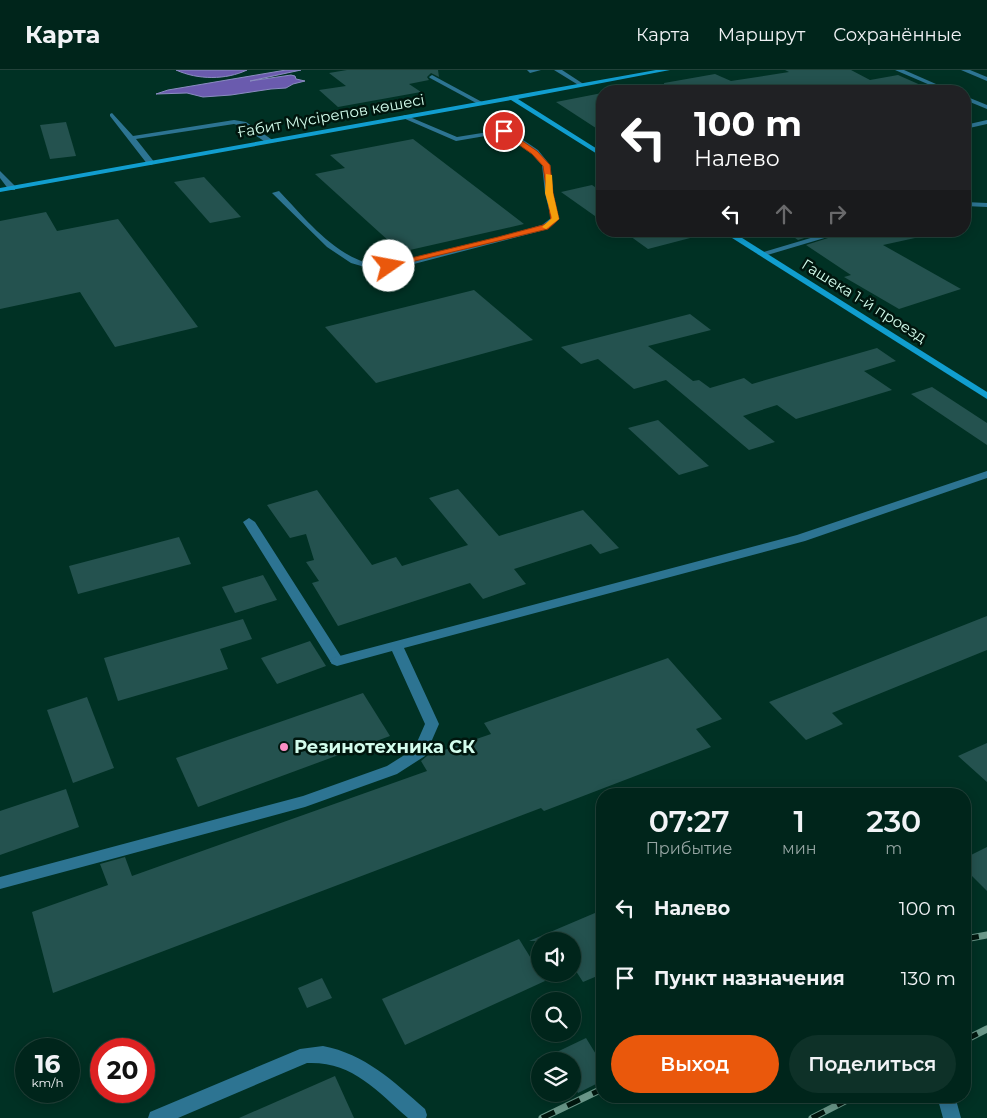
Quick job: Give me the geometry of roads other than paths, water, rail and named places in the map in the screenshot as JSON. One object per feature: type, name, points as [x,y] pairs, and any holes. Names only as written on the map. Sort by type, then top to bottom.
[{"type":"main road","name":"Ғабит Мүсірепов көшесі","points":[[0,190],[667,70]]},
{"type":"main road","points":[[512,98],[596,150]]},
{"type":"main road","name":"Гашека 1-й проезд","points":[[734,237],[987,396]]},
{"type":"street","points":[[557,70],[582,85]]},
{"type":"street","points":[[898,70],[934,85]]},
{"type":"street","points":[[964,70],[987,79]]},
{"type":"street","points":[[432,77],[480,103]]},
{"type":"street","points":[[971,100],[987,107]]},
{"type":"street","points":[[112,115],[151,162]]},
{"type":"street","points":[[276,193],[314,232],[352,259],[369,266],[389,266],[412,261],[545,227],[554,222],[549,193],[549,172],[546,165],[535,152],[504,131],[456,138],[405,117]]},
{"type":"street","points":[[131,138],[238,122],[270,141]]},
{"type":"street","points":[[971,126],[987,122]]},
{"type":"street","points":[[0,173],[12,188]]},
{"type":"street","points":[[971,204],[987,205]]},
{"type":"street","points":[[761,254],[822,237]]},
{"type":"street","points":[[248,522],[337,661],[801,538],[987,474]]},
{"type":"street","points":[[0,883],[305,802],[392,770],[420,752],[432,724],[396,645]]},
{"type":"street","points":[[157,1118],[306,1056],[322,1052],[352,1062],[365,1070],[418,1115]]},
{"type":"street","points":[[948,1103],[952,1118]]},
{"type":"railway","points":[[971,938],[987,935]]},
{"type":"railway","points":[[971,1037],[987,1029]]},
{"type":"railway","points":[[542,1118],[596,1092]]},
{"type":"railway","points":[[812,1118],[841,1103]]},
{"type":"place","name":"Резинотехника СК","points":[[284,747]]}]
